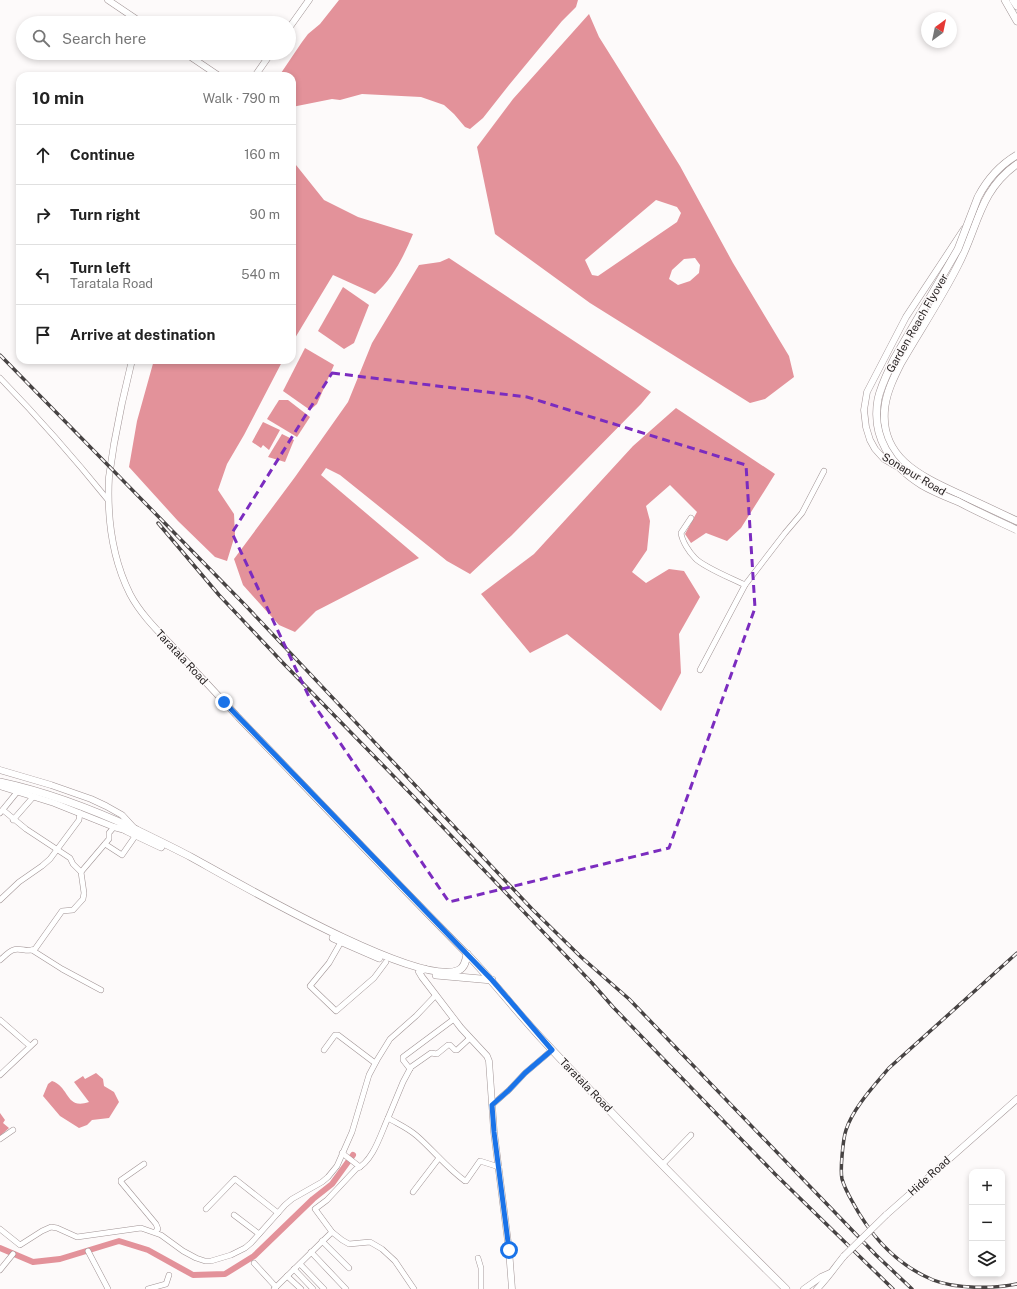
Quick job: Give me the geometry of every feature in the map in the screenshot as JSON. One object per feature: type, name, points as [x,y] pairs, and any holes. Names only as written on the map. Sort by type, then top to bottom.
[{"type":"main road","points":[[1005,0],[1017,21]]},
{"type":"main road","points":[[1014,0],[1017,6]]},
{"type":"main road","name":"Garden Reach Flyover","points":[[1017,155],[998,170],[986,183],[980,194],[958,249],[894,359],[880,392],[876,414],[878,430],[883,445],[891,459],[902,471],[924,486],[1017,529]]},
{"type":"main road","name":"Garden Reach Flyover","points":[[1017,164],[998,181],[985,201],[965,252],[894,376],[886,400],[884,414],[890,442],[907,466],[928,480],[1017,521]]},
{"type":"main road","points":[[0,782],[67,802],[105,816],[278,910],[341,942],[386,962],[449,977],[492,980]]},
{"type":"main road","points":[[105,816],[126,831],[135,832],[190,856],[275,904],[336,934],[422,971],[448,972],[459,970],[464,965],[468,954]]},
{"type":"main road","name":"Taratala Road","points":[[468,954],[552,1050],[692,1196],[786,1289]]},
{"type":"street","points":[[108,0],[132,16]]},
{"type":"street","points":[[296,18],[309,0]]},
{"type":"street","points":[[195,60],[212,72]]},
{"type":"street","points":[[258,72],[266,60]]},
{"type":"street","name":"Sonapur Road","points":[[1017,164],[990,188],[906,317],[867,392],[864,410],[866,427],[870,440],[875,450],[884,459],[955,499],[1017,529]]},
{"type":"street","name":"Taratala Road","points":[[131,364],[110,466],[111,473],[109,477],[108,500],[116,558],[131,596],[142,612],[230,708],[468,954]]},
{"type":"street","points":[[0,378],[37,416],[108,500]]},
{"type":"street","points":[[700,670],[745,585],[784,533],[802,513],[824,471]]},
{"type":"street","points":[[691,518],[681,533],[684,541],[695,558],[745,585]]},
{"type":"street","points":[[0,770],[51,785],[87,798],[122,815],[135,832],[122,855],[105,844]]},
{"type":"street","points":[[0,786],[34,796],[126,831]]},
{"type":"street","points":[[0,960],[15,949],[28,951],[32,950],[42,940],[62,911],[73,910],[83,899],[84,893],[81,872],[73,864],[70,858],[1,812],[18,791]]},
{"type":"street","points":[[13,820],[34,796]]},
{"type":"street","points":[[0,900],[19,882],[46,863],[79,820],[80,813]]},
{"type":"street","points":[[81,872],[105,844],[109,838],[109,833],[114,827]]},
{"type":"street","points":[[341,942],[332,959],[310,986],[336,1011],[374,978],[386,962]]},
{"type":"street","points":[[32,950],[62,969],[101,990]]},
{"type":"street","points":[[422,971],[422,978],[454,1019],[483,1051],[489,1061],[492,1105],[509,1250],[512,1289]]},
{"type":"street","points":[[0,1228],[20,1245],[51,1227],[58,1228],[77,1237],[138,1228],[155,1232],[183,1251],[205,1261],[211,1261],[231,1255],[245,1248],[292,1200],[328,1177],[337,1166],[352,1132],[369,1075],[375,1063],[390,1039],[416,1016],[436,995]]},
{"type":"street","points":[[410,1069],[403,1060],[403,1057],[454,1019]]},
{"type":"street","points":[[0,1020],[30,1046]]},
{"type":"street","points":[[324,1050],[335,1035],[338,1035],[375,1063]]},
{"type":"street","points":[[414,1289],[395,1261],[382,1249],[370,1242],[349,1244],[342,1240],[332,1232],[315,1209],[327,1200],[376,1149],[388,1118],[410,1069],[414,1064],[431,1053],[437,1054],[448,1045],[457,1050],[470,1038]]},
{"type":"street","points":[[0,1075],[35,1042]]},
{"type":"street","points":[[492,1105],[525,1073],[552,1050]]},
{"type":"street","name":"Hide Road","points":[[830,1272],[844,1256],[886,1215],[1017,1099]]},
{"type":"street","points":[[388,1118],[405,1127],[417,1136],[456,1174],[466,1181],[480,1161],[499,1166]]},
{"type":"street","points":[[0,1139],[13,1130]]},
{"type":"street","points":[[662,1165],[691,1135]]},
{"type":"street","points":[[342,1153],[360,1167]]},
{"type":"street","points":[[413,1192],[439,1158]]},
{"type":"street","points":[[144,1164],[121,1180],[121,1182],[156,1224],[158,1229],[155,1232]]},
{"type":"street","points":[[206,1209],[235,1179],[278,1213]]},
{"type":"street","points":[[234,1215],[259,1234]]},
{"type":"street","points":[[254,1263],[275,1288],[332,1232]]},
{"type":"street","points":[[322,1241],[349,1268]]},
{"type":"street","points":[[88,1251],[108,1289]]},
{"type":"street","points":[[311,1252],[346,1289]]},
{"type":"street","points":[[0,1270],[13,1254]]},
{"type":"street","points":[[478,1258],[481,1268],[481,1289]]},
{"type":"street","points":[[300,1264],[324,1289]]},
{"type":"street","points":[[294,1269],[312,1289]]},
{"type":"street","points":[[804,1289],[830,1272]]},
{"type":"street","points":[[816,1289],[825,1281],[830,1272]]},
{"type":"street","points":[[148,1289],[166,1284],[168,1275]]},
{"type":"street","points":[[287,1276],[300,1289]]},
{"type":"highlighted area","points":[[332,373],[527,397],[746,465],[755,608],[669,848],[449,902],[310,699],[232,533]]},
{"type":"shaded area","points":[[339,0],[578,0],[576,7],[562,21],[483,118],[470,129],[465,127],[444,105],[421,97],[362,94],[340,100],[332,99],[296,106],[296,72],[282,72],[290,60],[296,60],[296,51],[308,34],[320,24]]},
{"type":"shaded area","points":[[589,14],[599,37],[680,166],[733,263],[789,356],[794,377],[765,399],[750,403],[590,303],[495,234],[477,147],[513,99]],"holes":[[[656,200],[677,207],[681,213],[677,222],[598,276],[592,275],[585,260]],[[695,258],[700,265],[699,273],[690,281],[678,285],[669,279],[672,270],[684,259]]]},
{"type":"shaded area","points":[[296,165],[324,200],[358,217],[413,234],[397,266],[387,281],[375,294],[333,275],[296,336]]},
{"type":"shaded area","points":[[449,258],[651,392],[512,535],[470,574],[447,561],[340,475],[326,468],[321,475],[419,558],[316,611],[295,632],[279,625],[243,585],[234,559],[348,402],[372,343],[419,265],[440,262]]},
{"type":"shaded area","points":[[343,287],[369,305],[354,343],[344,349],[318,331]]},
{"type":"shaded area","points":[[305,348],[334,365],[317,404],[310,410],[283,391]]},
{"type":"shaded area","points":[[153,364],[281,364],[227,464],[218,490],[234,514],[235,535],[227,561],[215,557],[178,521],[129,467],[137,421]]},
{"type":"shaded area","points":[[279,400],[288,400],[310,417],[297,437],[267,419]]},
{"type":"shaded area","points":[[676,408],[775,474],[741,528],[727,541],[706,533],[691,543],[685,534],[697,512],[670,485],[646,506],[650,521],[647,550],[632,572],[646,583],[669,569],[684,571],[700,597],[679,634],[681,673],[661,711],[567,634],[530,653],[481,594],[534,554],[633,446]]},
{"type":"shaded area","points":[[263,422],[280,430],[269,450],[263,445],[261,448],[252,442]]},
{"type":"shaded area","points":[[282,434],[294,440],[285,462],[268,457]]},
{"type":"shaded area","points":[[96,1073],[103,1079],[104,1086],[114,1092],[119,1102],[109,1118],[92,1120],[87,1125],[79,1128],[60,1116],[43,1096],[48,1084],[52,1081],[58,1084],[68,1097],[76,1103],[81,1104],[89,1102],[74,1082],[83,1076],[85,1079]]},
{"type":"shaded area","points":[[0,1113],[5,1120],[3,1123],[9,1128],[0,1136]]},
{"type":"waterway","points":[[0,1248],[33,1262],[60,1259],[119,1241],[148,1250],[193,1275],[225,1274],[254,1256],[313,1199],[332,1184],[353,1155]]},
{"type":"railway","points":[[0,355],[246,606],[532,909],[581,957],[629,999],[876,1255],[912,1289]]},
{"type":"railway","points":[[158,523],[219,595],[592,983],[613,1007],[775,1174],[893,1289]]},
{"type":"railway","points":[[1017,953],[889,1068],[871,1090],[859,1105],[849,1122],[845,1134],[841,1169],[842,1179],[846,1190],[867,1226],[886,1248],[920,1274],[942,1283],[963,1287],[997,1287],[1017,1284]]},
{"type":"route","points":[[224,702],[468,954],[552,1050],[525,1073],[492,1105],[509,1250]]}]
